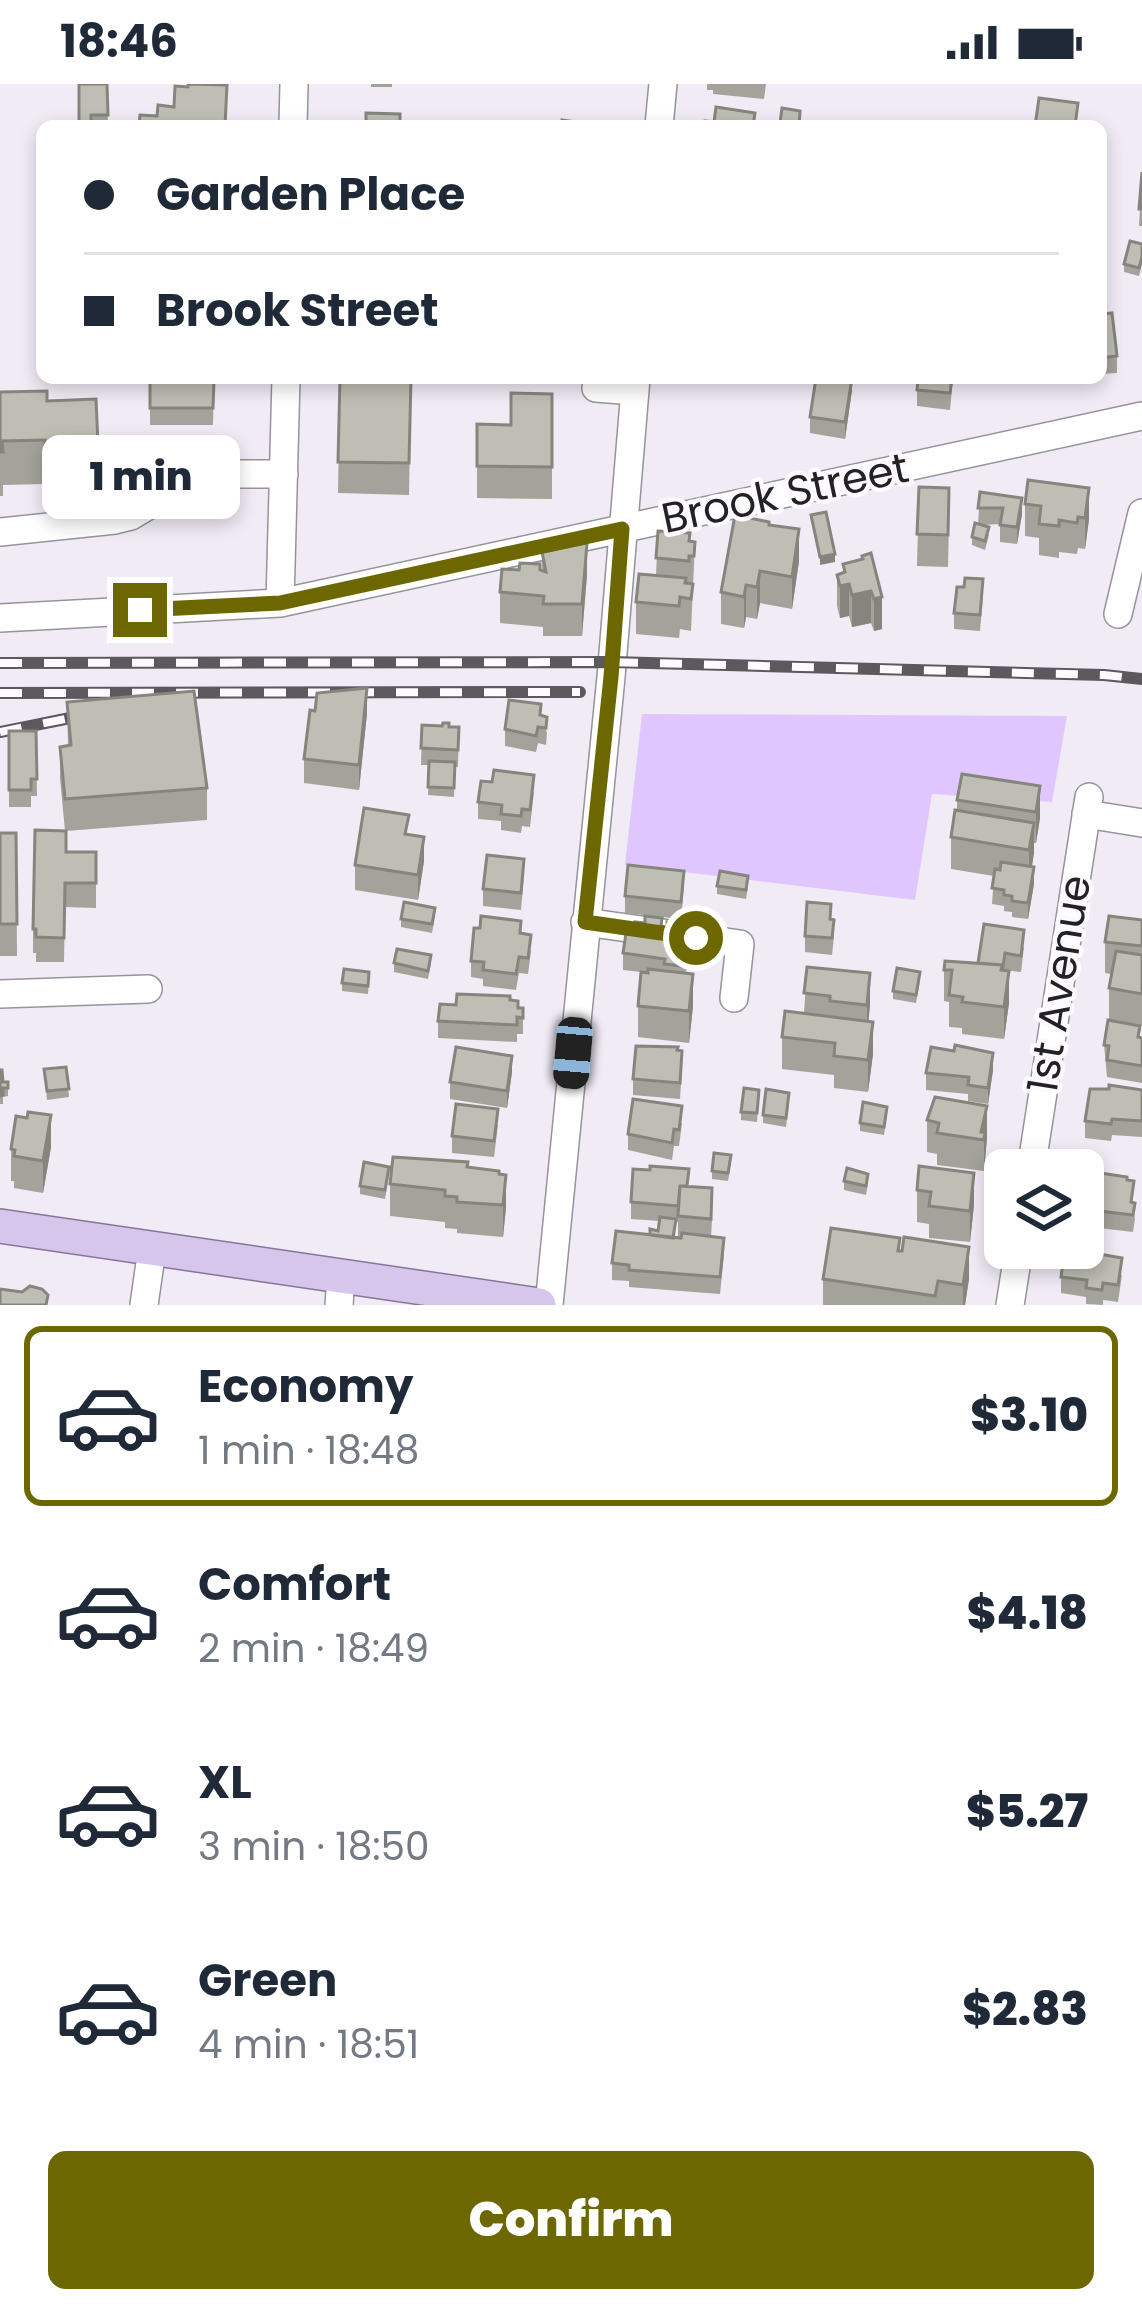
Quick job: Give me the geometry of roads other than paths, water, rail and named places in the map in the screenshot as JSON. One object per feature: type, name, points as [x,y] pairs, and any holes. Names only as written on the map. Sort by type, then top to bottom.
[{"type":"main road","points":[[0,1226],[152,1249],[340,1291],[539,1305]]},
{"type":"street","points":[[293,120],[294,84]]},
{"type":"street","points":[[660,120],[663,84]]},
{"type":"street","points":[[280,603],[286,384]]},
{"type":"street","points":[[549,1305],[635,384],[596,388]]},
{"type":"street","name":"Brook Street","points":[[0,618],[280,603],[1142,416]]},
{"type":"street","points":[[0,532],[131,516],[201,474],[284,474]]},
{"type":"street","points":[[1118,614],[1142,513]]},
{"type":"street","name":"1st Avenue","points":[[1033,1149],[1088,806],[1142,824]]},
{"type":"street","points":[[585,922],[740,944],[734,998]]},
{"type":"street","points":[[0,994],[148,989]]},
{"type":"street","points":[[144,1305],[152,1249]]},
{"type":"street","points":[[1010,1305],[1015,1269]]},
{"type":"railway","points":[[0,663],[611,662],[1142,679]]},
{"type":"railway","points":[[0,693],[580,692]]},
{"type":"railway","points":[[0,732],[100,712]]}]
